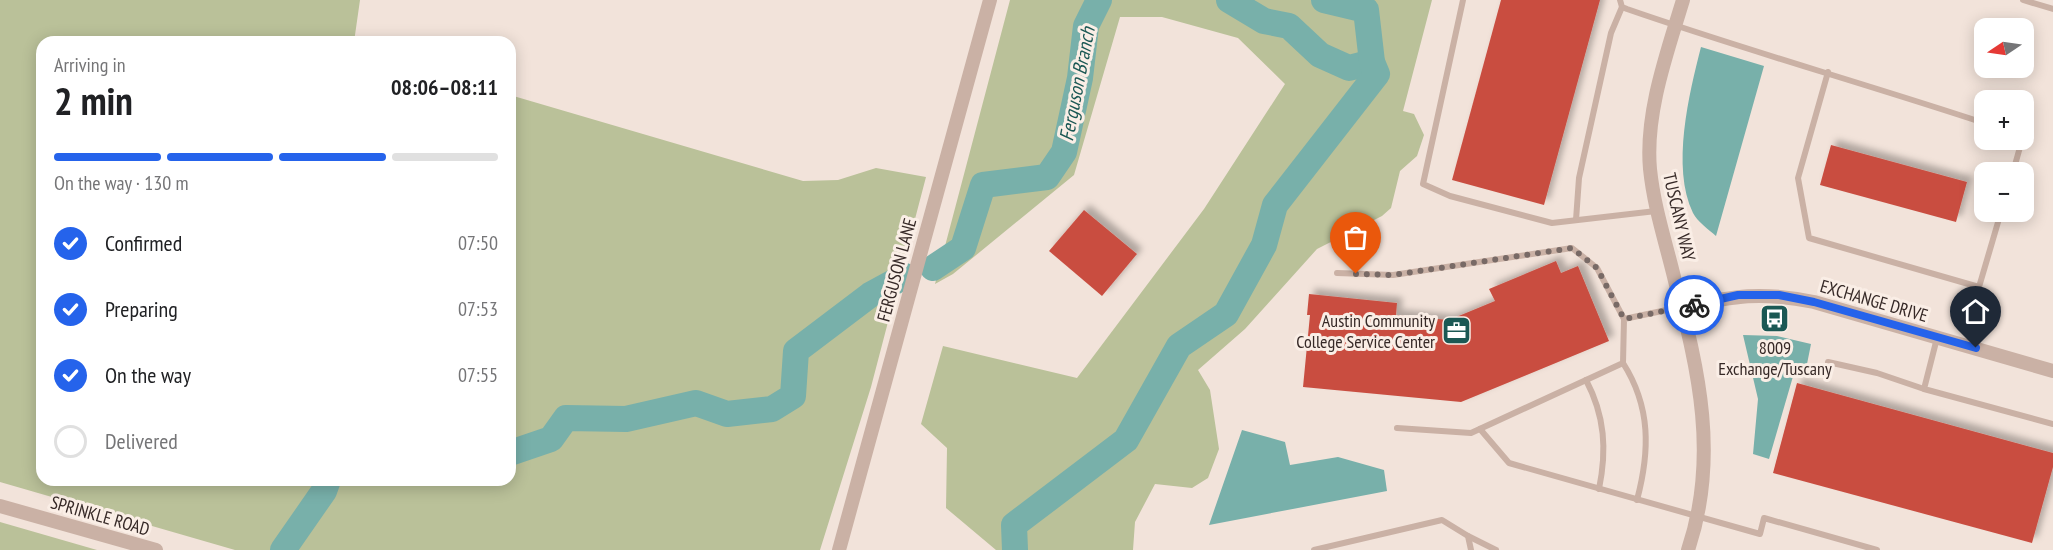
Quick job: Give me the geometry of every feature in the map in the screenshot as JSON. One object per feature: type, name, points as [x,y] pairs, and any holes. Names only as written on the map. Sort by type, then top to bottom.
[{"type":"street","name":"FERGUSON LANE","points":[[839,550],[990,0]]},
{"type":"street","name":"TUSCANY WAY","points":[[1683,0],[1651,123],[1650,168],[1657,211],[1698,372],[1704,415],[1703,472],[1688,550]]},
{"type":"street","name":"EXCHANGE DRIVE","points":[[1682,307],[1738,295],[1779,295],[1814,302],[2053,371]]},
{"type":"street","name":"SPRINKLE ROAD","points":[[0,506],[156,550]]},
{"type":"lane","points":[[1464,0],[1423,184],[1450,196],[1552,223],[1657,211]]},
{"type":"lane","points":[[2023,0],[2053,9]]},
{"type":"lane","points":[[1576,220],[1582,167],[1611,33],[1621,3],[1675,26],[1828,72],[1974,120]]},
{"type":"lane","points":[[1828,72],[1798,178],[1809,238],[1979,287],[1998,222]]},
{"type":"lane","points":[[1337,273],[1393,275],[1572,248],[1597,268],[1624,319],[1623,363],[1637,384],[1646,427],[1646,467],[1637,500]]},
{"type":"lane","points":[[1624,319],[1682,307]]},
{"type":"lane","points":[[1924,389],[1937,337]]},
{"type":"lane","points":[[1828,362],[1877,373],[1924,389],[2053,424]]},
{"type":"lane","points":[[1397,428],[1471,433],[1623,363]]},
{"type":"lane","points":[[1586,380],[1596,398],[1605,434],[1604,464],[1599,489]]},
{"type":"lane","points":[[1480,429],[1509,463],[1761,534],[1764,518],[1876,550]]},
{"type":"lane","points":[[1314,550],[1442,520],[1496,550]]},
{"type":"lane","points":[[1468,536],[1471,550]]},
{"type":"green space","points":[[0,0],[360,0],[355,36],[36,36],[36,486],[516,486],[516,97],[803,181],[838,180],[876,168],[926,177],[871,387],[820,550],[235,550],[0,482]]},
{"type":"green space","points":[[1010,0],[1432,0],[1403,111],[1414,114],[1424,135],[1417,156],[1400,171],[1391,208],[1382,216],[1317,249],[1245,329],[1198,370],[1210,390],[1219,449],[1208,478],[1192,488],[1155,484],[1135,522],[1133,550],[996,550],[946,508],[947,448],[921,424],[943,346],[1077,378],[1204,209],[1285,84],[1238,38],[1162,17],[1120,17],[1074,175],[953,274],[935,284]]},
{"type":"green space","points":[[0,522],[97,550],[0,550]]},
{"type":"water","points":[[1701,47],[1764,66],[1716,236],[1693,213],[1683,174],[1687,108]]},
{"type":"water","points":[[1743,335],[1777,336],[1811,344],[1805,374],[1794,373],[1769,459],[1753,454],[1758,399]]},
{"type":"water","points":[[1242,430],[1285,442],[1290,465],[1338,457],[1384,470],[1387,491],[1209,525]]},
{"type":"building","points":[[1501,0],[1600,0],[1544,205],[1452,180]]},
{"type":"building","points":[[1831,145],[1967,182],[1956,222],[1820,185]]},
{"type":"building","points":[[1084,210],[1137,254],[1102,296],[1049,251]]},
{"type":"building","name":"Austin Community College Service Center","points":[[1556,261],[1561,273],[1578,266],[1609,341],[1461,402],[1303,387],[1310,315],[1307,315],[1309,294],[1397,303],[1396,315],[1449,320],[1495,301],[1489,289]]},
{"type":"building","points":[[1797,383],[2053,453],[2053,467],[2032,543],[1773,473]]},
{"type":"waterway","name":"Ferguson Branch","points":[[933,268],[963,248],[983,185],[1047,177],[1064,152],[1080,78],[1086,26],[1099,0]]},
{"type":"waterway","name":"Ferguson Branch","points":[[1229,0],[1264,21],[1289,26],[1320,55],[1349,68],[1372,62]]},
{"type":"waterway","points":[[1015,550],[1014,525],[1126,440],[1179,346],[1226,314],[1264,245],[1275,205],[1377,74],[1372,62],[1366,10],[1324,0]]},
{"type":"waterway","name":"Ferguson Branch","points":[[516,451],[551,439],[566,418],[626,419],[696,403],[727,414],[772,409],[793,396],[796,351],[870,295],[905,276]]},
{"type":"waterway","name":"Ferguson Branch","points":[[283,550],[326,486]]},
{"type":"way so far","points":[[1356,274],[1393,275],[1438,266],[1572,248],[1597,268],[1624,319],[1694,305]]},
{"type":"place","name":"8009 Exchange/Tuscany","points":[[1775,319]]},
{"type":"place","name":"Austin Community College Service Center","points":[[1456,331]]},
{"type":"route","points":[[1694,305],[1738,295],[1779,295],[1814,302],[1976,348]]}]
